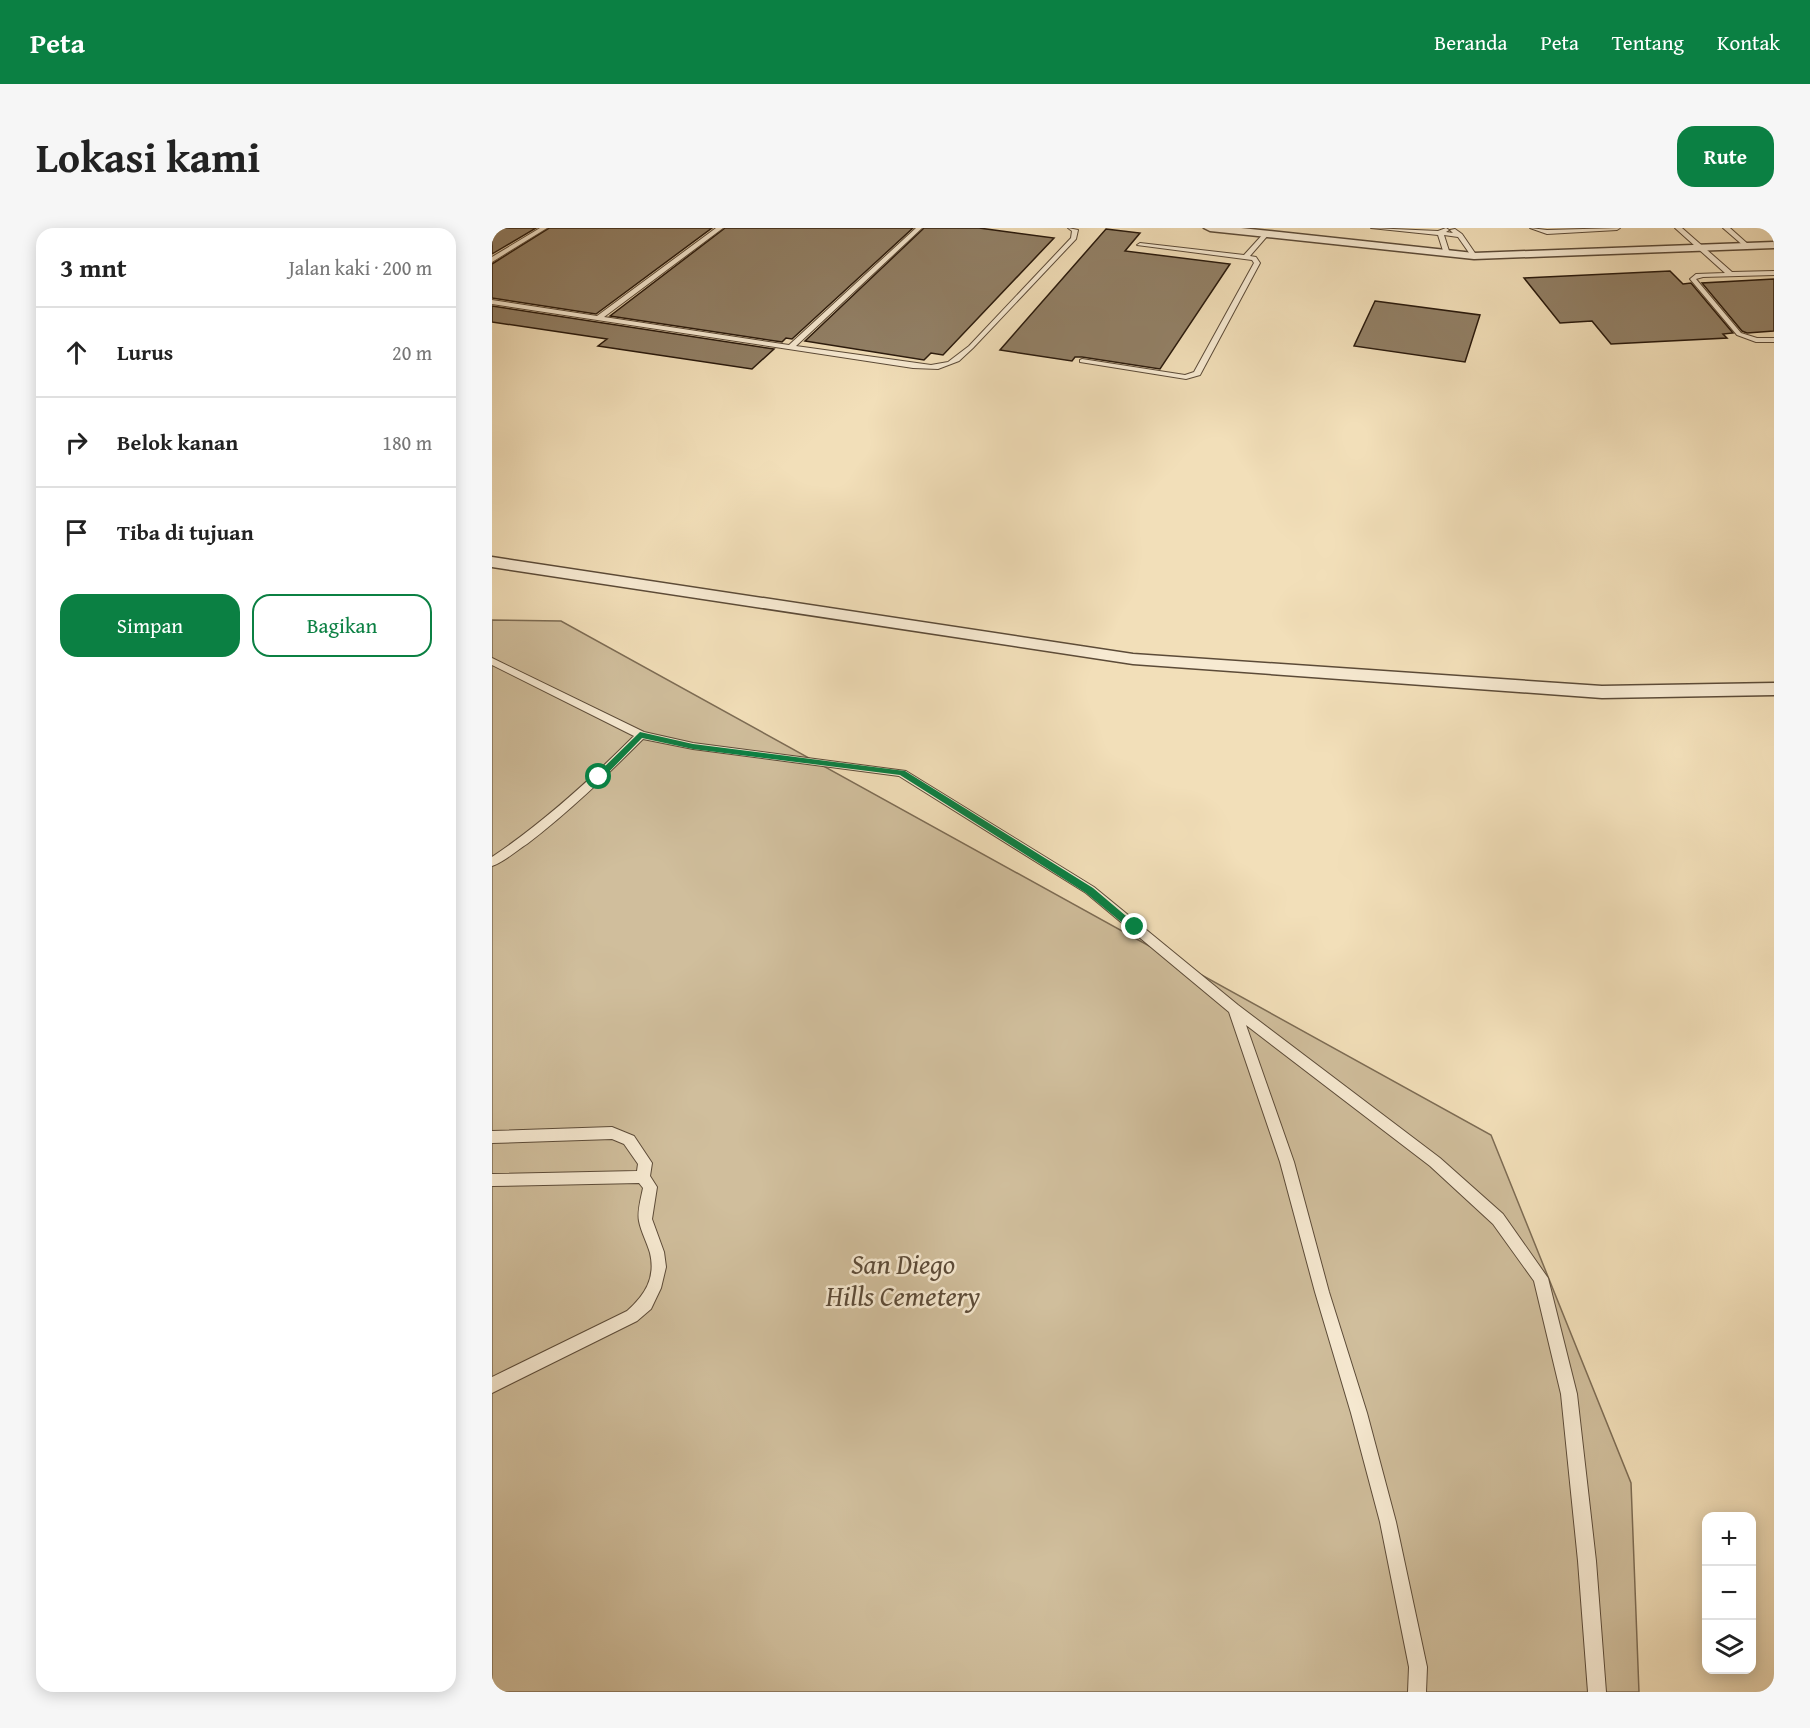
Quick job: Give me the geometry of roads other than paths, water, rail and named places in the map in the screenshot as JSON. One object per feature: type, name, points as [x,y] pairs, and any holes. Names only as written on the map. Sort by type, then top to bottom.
[{"type":"street","points":[[1210,228],[1474,256],[1774,245]]},
{"type":"street","points":[[492,562],[1133,658],[1602,692],[1774,689]]},
{"type":"lane","points":[[492,260],[544,228]]},
{"type":"lane","points":[[598,318],[720,228]]},
{"type":"lane","points":[[790,347],[919,228]]},
{"type":"lane","points":[[492,302],[913,366],[946,367],[956,362],[971,347],[1074,238],[1074,230],[1071,228]]},
{"type":"lane","points":[[1374,228],[1460,235]]},
{"type":"lane","points":[[1440,233],[1450,228],[1460,235],[1474,256]]},
{"type":"lane","points":[[1533,228],[1547,232],[1617,228]]},
{"type":"lane","points":[[1678,228],[1730,274]]},
{"type":"lane","points":[[1726,228],[1747,246]]},
{"type":"lane","points":[[1440,233],[1447,254]]},
{"type":"lane","points":[[1245,257],[1266,234]]},
{"type":"lane","points":[[1082,361],[1186,377],[1193,376],[1197,373],[1257,263],[1255,259],[1245,257],[1140,245]]},
{"type":"lane","points":[[1774,273],[1703,275],[1693,279],[1739,334],[1756,340],[1774,340]]},
{"type":"lane","points":[[492,661],[640,735],[693,746],[902,773],[1090,890],[1234,1009],[1435,1162],[1498,1219],[1541,1278],[1569,1394],[1587,1561],[1597,1692]]},
{"type":"lane","points":[[492,862],[526,840],[599,777],[640,735]]},
{"type":"lane","points":[[1234,1009],[1287,1162],[1322,1292],[1359,1413],[1388,1522],[1416,1655],[1417,1692]]},
{"type":"lane","points":[[492,1137],[612,1133],[629,1138],[645,1163],[643,1177],[650,1187],[645,1219],[657,1252],[659,1268],[654,1288],[646,1304],[632,1317],[492,1385]]},
{"type":"lane","points":[[492,1180],[643,1177]]},
{"type":"park label","name":"San Diego Hills Cemetery","points":[[903,1280]]}]
